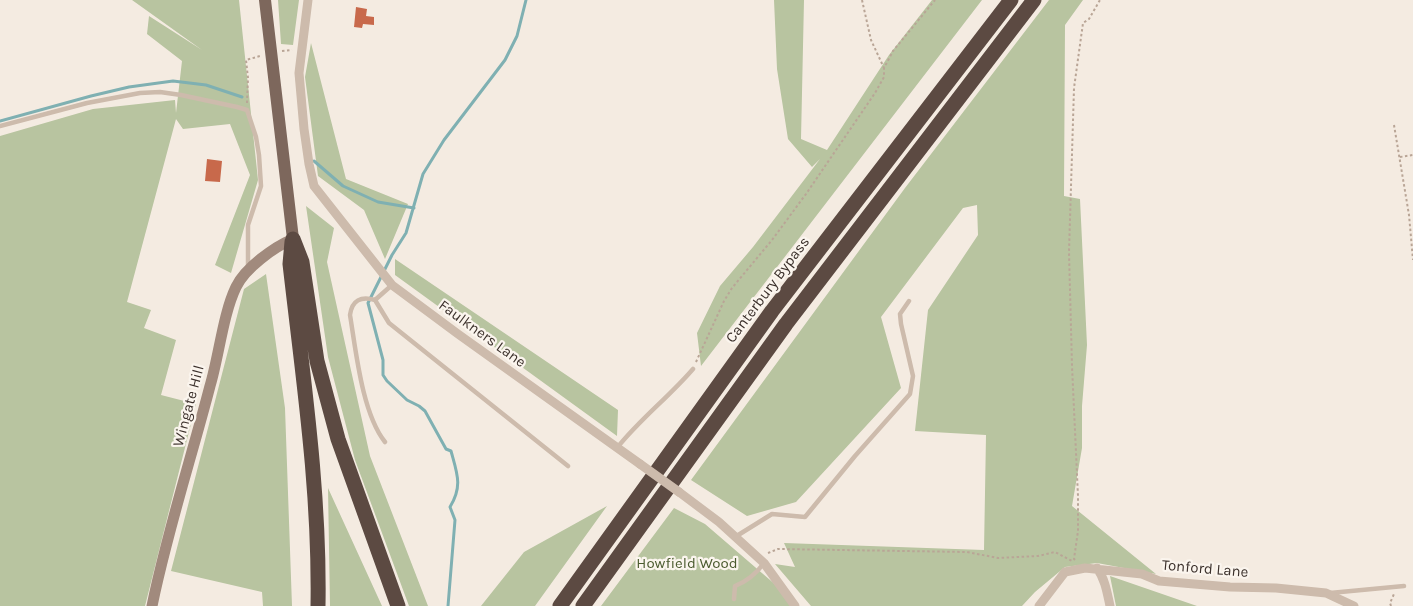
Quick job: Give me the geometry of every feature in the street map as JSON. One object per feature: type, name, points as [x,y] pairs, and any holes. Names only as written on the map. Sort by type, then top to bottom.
[{"type":"highway","name":"Canterbury Bypass","points":[[560,606],[772,311],[1011,0]]},
{"type":"highway","points":[[583,606],[786,324],[1034,0]]},
{"type":"highway","points":[[293,239],[290,264],[313,470],[318,606]]},
{"type":"highway","points":[[293,239],[302,262],[317,361],[331,416],[398,606]]},
{"type":"main road","points":[[265,0],[293,239]]},
{"type":"street","name":"Faulkners Lane","points":[[308,0],[299,73],[304,129],[314,186],[390,282],[458,334],[719,522],[764,563],[795,606]]},
{"type":"street","name":"Wingate Hill","points":[[152,606],[162,559],[236,286],[248,270],[282,243],[293,239]]},
{"type":"street","name":"Tonford Lane","points":[[1039,606],[1065,572],[1085,568],[1142,574],[1159,581],[1230,588],[1276,588],[1326,593],[1354,606]]},
{"type":"street","points":[[1097,568],[1102,575],[1110,606]]},
{"type":"lane","points":[[0,126],[87,103],[140,93],[160,92],[181,95],[237,106],[247,110],[256,137],[259,155],[260,186],[248,226],[248,270]]},
{"type":"lane","points":[[375,300],[390,282]]},
{"type":"lane","points":[[384,442],[376,431],[371,418],[358,366],[350,315],[354,302],[368,298],[375,300],[389,323],[568,466]]},
{"type":"lane","points":[[735,537],[772,514],[805,517],[855,456],[910,394],[913,376],[900,324],[900,314],[909,301]]},
{"type":"lane","points":[[616,448],[693,369]]},
{"type":"lane","points":[[734,599],[735,586],[746,582],[758,572],[764,563]]},
{"type":"lane","points":[[1326,593],[1404,586]]},
{"type":"path","points":[[693,369],[720,309],[732,288],[772,240],[806,194],[884,77],[884,68],[870,40],[862,0]]},
{"type":"path","points":[[884,68],[893,52],[934,0]]},
{"type":"path","points":[[1085,568],[1074,559],[1078,531],[1078,496],[1072,366],[1070,252],[1075,79],[1083,23],[1089,19],[1100,0]]},
{"type":"path","points":[[1394,125],[1409,216],[1413,260]]},
{"type":"path","points":[[1400,157],[1413,155]]},
{"type":"path","points":[[764,563],[768,553],[778,549],[967,552],[998,558],[1038,556],[1056,552],[1085,568]]},
{"type":"green space","points":[[132,0],[239,0],[258,180],[231,273],[215,265],[250,175],[230,124],[183,129],[176,119],[127,302],[151,310],[144,328],[176,340],[161,395],[196,404],[145,606],[0,606],[0,136],[93,109],[175,100],[176,113],[182,61],[147,34],[149,16],[202,50]]},
{"type":"green space","points":[[278,0],[299,0],[293,45],[281,44]]},
{"type":"green space","points":[[774,0],[804,0],[801,139],[827,150],[889,55],[932,0],[982,0],[701,366],[697,333],[720,286],[753,247],[820,159],[812,167],[788,139],[777,69]]},
{"type":"green space","points":[[1049,0],[1083,0],[1065,25],[1064,196],[1080,199],[1087,345],[1082,406],[1082,448],[1072,506],[1156,574],[1097,563],[1065,567],[1035,592],[1022,606],[811,606],[775,564],[795,567],[784,543],[984,550],[986,435],[915,431],[928,310],[978,235],[977,205],[963,208],[881,317],[901,388],[796,502],[747,516],[691,480],[905,188]]},
{"type":"green space","points":[[311,43],[346,179],[408,204],[385,259],[364,210],[318,176],[305,77]]},
{"type":"green space","points":[[306,206],[334,228],[327,262],[370,456],[428,606],[409,606],[355,460],[328,357]]},
{"type":"green space","points":[[395,259],[618,410],[617,436],[395,275]]},
{"type":"green space","points":[[266,274],[285,408],[292,606],[263,606],[262,592],[171,571],[244,289]]},
{"type":"green space","points":[[328,488],[382,606],[330,606]]},
{"type":"green space","points":[[607,506],[535,606],[481,606],[524,552]]},
{"type":"green space","name":"Howfield Wood","points":[[674,508],[705,524],[784,592],[795,606],[601,606]]},
{"type":"green space","points":[[1110,576],[1197,606],[1116,606]]},
{"type":"building","points":[[356,7],[367,9],[366,16],[374,17],[374,25],[363,24],[362,28],[354,27]]},
{"type":"building","points":[[207,159],[222,161],[220,182],[205,181]]},
{"type":"waterway","points":[[448,606],[455,520],[450,507],[458,486],[455,466],[451,451],[446,449],[425,411],[407,400],[383,375],[383,360],[368,303],[392,255],[406,233],[423,174],[444,140],[505,60],[517,36],[526,0]]},
{"type":"waterway","points":[[0,121],[129,87],[173,81],[206,85],[242,97]]},
{"type":"waterway","points":[[314,161],[343,186],[378,202],[414,208]]}]
